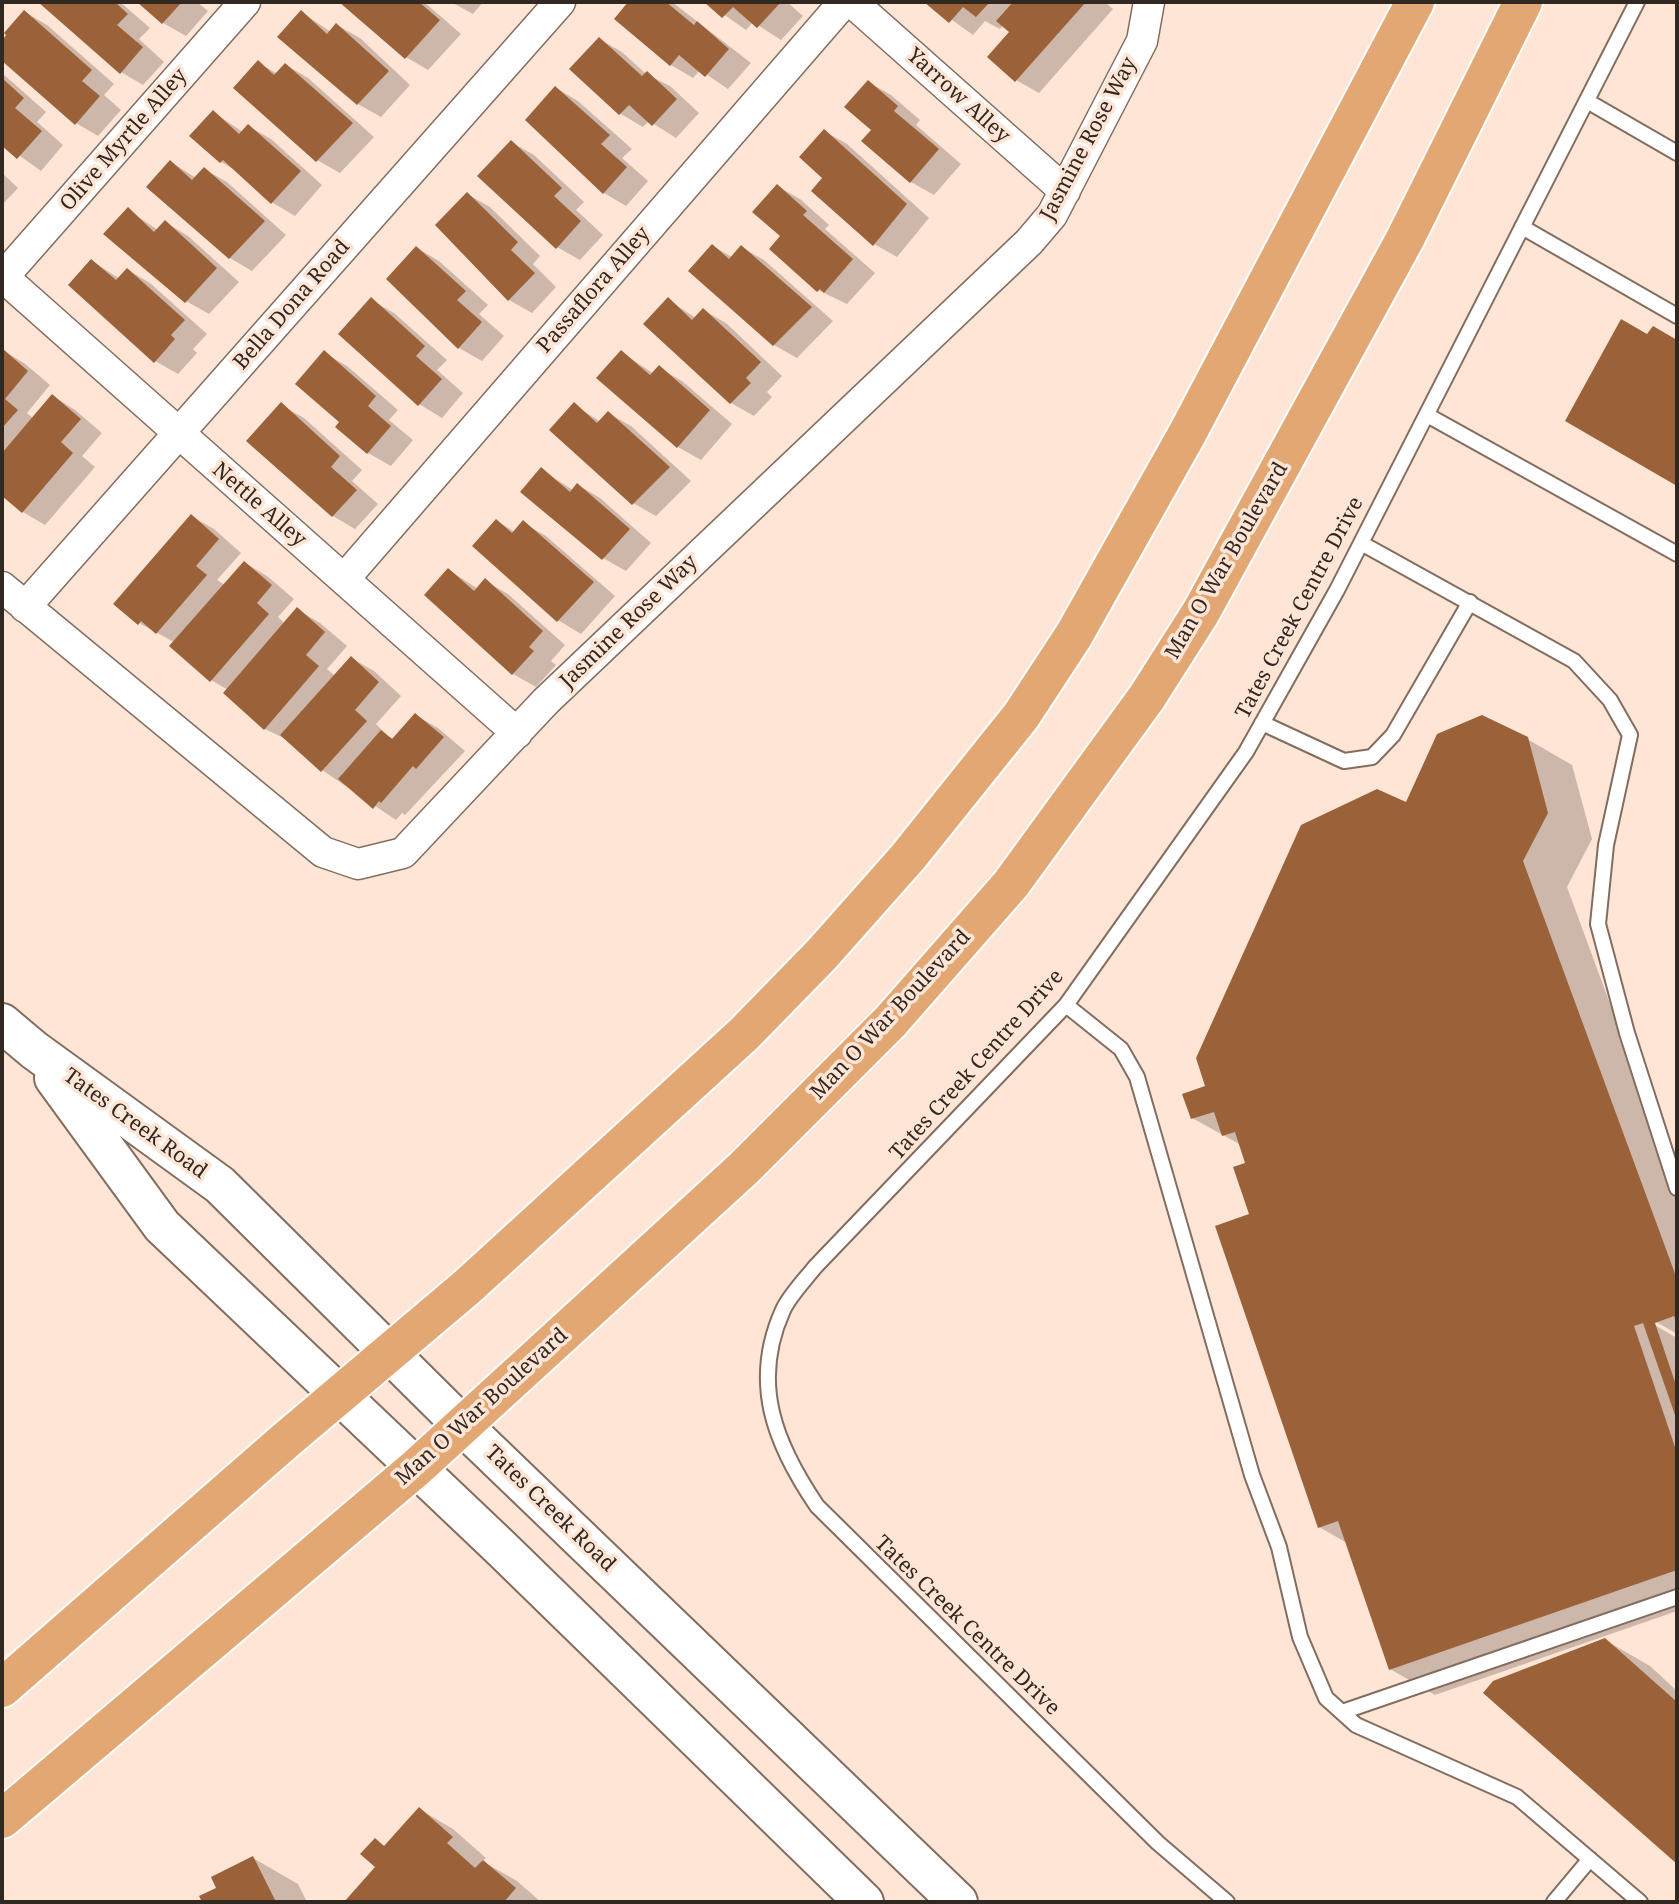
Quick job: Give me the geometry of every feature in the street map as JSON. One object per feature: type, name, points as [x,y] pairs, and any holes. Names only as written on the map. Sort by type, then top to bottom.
[{"type":"main road","points":[[2,1688],[467,1287],[744,1034],[822,954],[908,857],[1021,716],[1074,635],[1187,434],[1415,2]]},
{"type":"main road","name":"Man O War Boulevard","points":[[2,1819],[416,1468],[753,1158],[890,1022],[1012,884],[1147,697],[1201,612],[1405,239],[1523,2]]},
{"type":"main road","name":"Tates Creek Road","points":[[2,1023],[34,1051],[220,1185],[463,1426],[958,1902]]},
{"type":"main road","name":"Tates Creek Road","points":[[34,1051],[162,1226],[341,1395],[864,1902]]},
{"type":"street","name":"Olive Myrtle Alley","points":[[3,277],[244,2]]},
{"type":"street","name":"Bella Dona Road","points":[[25,607],[560,2]]},
{"type":"street","name":"Passaflora Alley","points":[[345,578],[844,2]]},
{"type":"street","name":"Yarrow Alley","points":[[852,2],[1065,191]]},
{"type":"street","name":"Jasmine Rose Way","points":[[2,587],[323,852],[358,864],[404,853],[546,702],[1029,242],[1052,215],[1142,41],[1149,2]]},
{"type":"street","name":"Nettle Alley","points":[[3,277],[517,733]]},
{"type":"lane","name":"Tates Creek Centre Drive","points":[[1227,1902],[1158,1843],[817,1506],[789,1465],[769,1398],[767,1375],[771,1343],[784,1308],[815,1267],[1066,1005],[1135,904],[1210,806],[1262,723],[1361,542],[1637,2]]},
{"type":"lane","points":[[1587,101],[1677,153]]},
{"type":"lane","points":[[1522,227],[1677,316]]},
{"type":"lane","points":[[1427,415],[1677,554]]},
{"type":"lane","points":[[1361,542],[1574,661],[1609,700],[1630,735],[1606,845],[1598,924],[1627,1033],[1677,1188]]},
{"type":"lane","points":[[1262,723],[1345,761],[1373,757],[1393,735],[1470,602]]},
{"type":"lane","points":[[1066,1005],[1121,1049],[1137,1077],[1252,1475],[1279,1547],[1300,1637],[1326,1698],[1356,1725],[1517,1797],[1640,1902]]},
{"type":"lane","points":[[1342,1713],[1677,1597]]},
{"type":"lane","points":[[1554,1902],[1590,1859]]},
{"type":"building","points":[[38,2],[115,2],[128,14],[117,25],[143,47],[120,74]]},
{"type":"building","points":[[137,2],[182,2],[162,24]]},
{"type":"building","points":[[339,2],[419,2],[440,20],[405,59]]},
{"type":"building","points":[[628,2],[666,2],[694,25],[697,21],[729,49],[705,77],[679,55],[670,66],[614,19]]},
{"type":"building","points":[[704,2],[781,2],[757,28],[733,7],[722,18]]},
{"type":"building","points":[[924,2],[990,2],[976,17],[963,7],[949,23]]},
{"type":"building","points":[[1013,2],[1086,2],[1015,82],[987,57],[1009,32],[996,21]]},
{"type":"building","points":[[24,10],[92,70],[82,81],[100,96],[75,125],[2,61],[2,41],[6,35],[4,33]]},
{"type":"building","points":[[301,10],[327,34],[336,23],[389,71],[357,105],[277,37]]},
{"type":"building","points":[[599,37],[642,76],[647,71],[677,99],[652,126],[629,105],[619,115],[569,69]]},
{"type":"building","points":[[258,60],[274,75],[285,63],[353,123],[316,162],[233,88]]},
{"type":"building","points":[[2,78],[24,98],[15,108],[42,131],[17,159],[2,146]]},
{"type":"building","points":[[868,80],[898,106],[894,111],[939,149],[910,183],[861,141],[871,130],[844,107]]},
{"type":"building","points":[[555,86],[610,135],[601,144],[627,167],[603,194],[525,120]]},
{"type":"building","points":[[213,110],[239,134],[248,124],[301,171],[271,204],[223,160],[220,163],[189,136]]},
{"type":"building","points":[[824,129],[907,204],[873,246],[811,191],[822,178],[799,157]]},
{"type":"building","points":[[511,140],[562,188],[554,196],[581,221],[556,249],[477,176]]},
{"type":"building","points":[[170,160],[192,180],[204,167],[265,221],[229,259],[146,187]]},
{"type":"building","points":[[777,184],[807,211],[803,215],[853,259],[824,293],[820,289],[817,292],[769,249],[780,236],[752,212]]},
{"type":"building","points":[[467,192],[518,242],[511,250],[535,273],[508,301],[435,225]]},
{"type":"building","points":[[128,207],[154,232],[165,220],[217,268],[185,303],[103,234]]},
{"type":"building","points":[[712,244],[729,259],[741,245],[812,307],[773,346],[688,271]]},
{"type":"building","points":[[416,246],[466,291],[457,300],[482,322],[458,349],[386,279]]},
{"type":"building","points":[[91,259],[116,280],[127,268],[185,320],[171,335],[175,339],[154,363],[68,285]]},
{"type":"building","points":[[371,297],[425,346],[416,356],[442,379],[418,406],[338,334]]},
{"type":"building","points":[[668,297],[692,320],[703,308],[761,362],[746,378],[751,383],[730,404],[643,324]]},
{"type":"building","points":[[1621,319],[1647,334],[1653,326],[1677,340],[1677,486],[1565,421]]},
{"type":"building","points":[[2,348],[28,371],[5,399],[18,410],[2,428]]},
{"type":"building","points":[[324,350],[376,396],[368,406],[391,426],[367,454],[335,427],[339,422],[295,384]]},
{"type":"building","points":[[621,350],[650,375],[659,365],[710,410],[677,448],[596,378]]},
{"type":"building","points":[[52,394],[81,419],[61,442],[73,453],[22,513],[2,496],[2,453]]},
{"type":"building","points":[[281,402],[340,456],[331,467],[357,490],[332,517],[246,441]]},
{"type":"building","points":[[574,402],[597,423],[608,411],[670,467],[632,505],[549,430]]},
{"type":"building","points":[[541,467],[570,492],[577,483],[630,529],[602,560],[520,492]]},
{"type":"building","points":[[191,514],[219,539],[196,566],[207,575],[156,634],[141,621],[138,625],[113,604]]},
{"type":"building","points":[[496,519],[512,533],[523,520],[594,582],[557,622],[472,546]]},
{"type":"building","points":[[244,561],[272,585],[257,603],[269,614],[210,682],[169,646]]},
{"type":"building","points":[[448,568],[474,591],[485,578],[543,631],[529,647],[534,651],[512,675],[424,595]]},
{"type":"building","points":[[297,607],[325,632],[306,655],[319,666],[264,730],[223,693]]},
{"type":"building","points":[[351,656],[379,682],[355,710],[367,721],[321,772],[280,735]]},
{"type":"building","points":[[415,713],[444,737],[416,769],[413,766],[373,809],[338,779],[381,730],[392,739]]},
{"type":"building","points":[[1482,715],[1528,737],[1548,813],[1523,861],[1677,1279],[1677,1323],[1674,1316],[1655,1323],[1677,1388],[1675,1415],[1643,1323],[1634,1326],[1677,1453],[1677,1570],[1389,1670],[1338,1521],[1318,1528],[1215,1226],[1249,1214],[1233,1167],[1245,1163],[1235,1132],[1222,1136],[1214,1112],[1191,1119],[1182,1094],[1205,1086],[1196,1058],[1301,825],[1377,789],[1406,802],[1437,734]]},
{"type":"building","points":[[1605,1638],[1677,1702],[1677,1864],[1483,1693],[1493,1681]]},
{"type":"building","points":[[419,1807],[453,1837],[447,1843],[475,1868],[483,1860],[516,1888],[504,1902],[344,1902],[375,1867],[360,1854],[375,1838],[384,1846]]},
{"type":"building","points":[[253,1856],[276,1902],[202,1902],[199,1896],[216,1888],[211,1877]]}]
